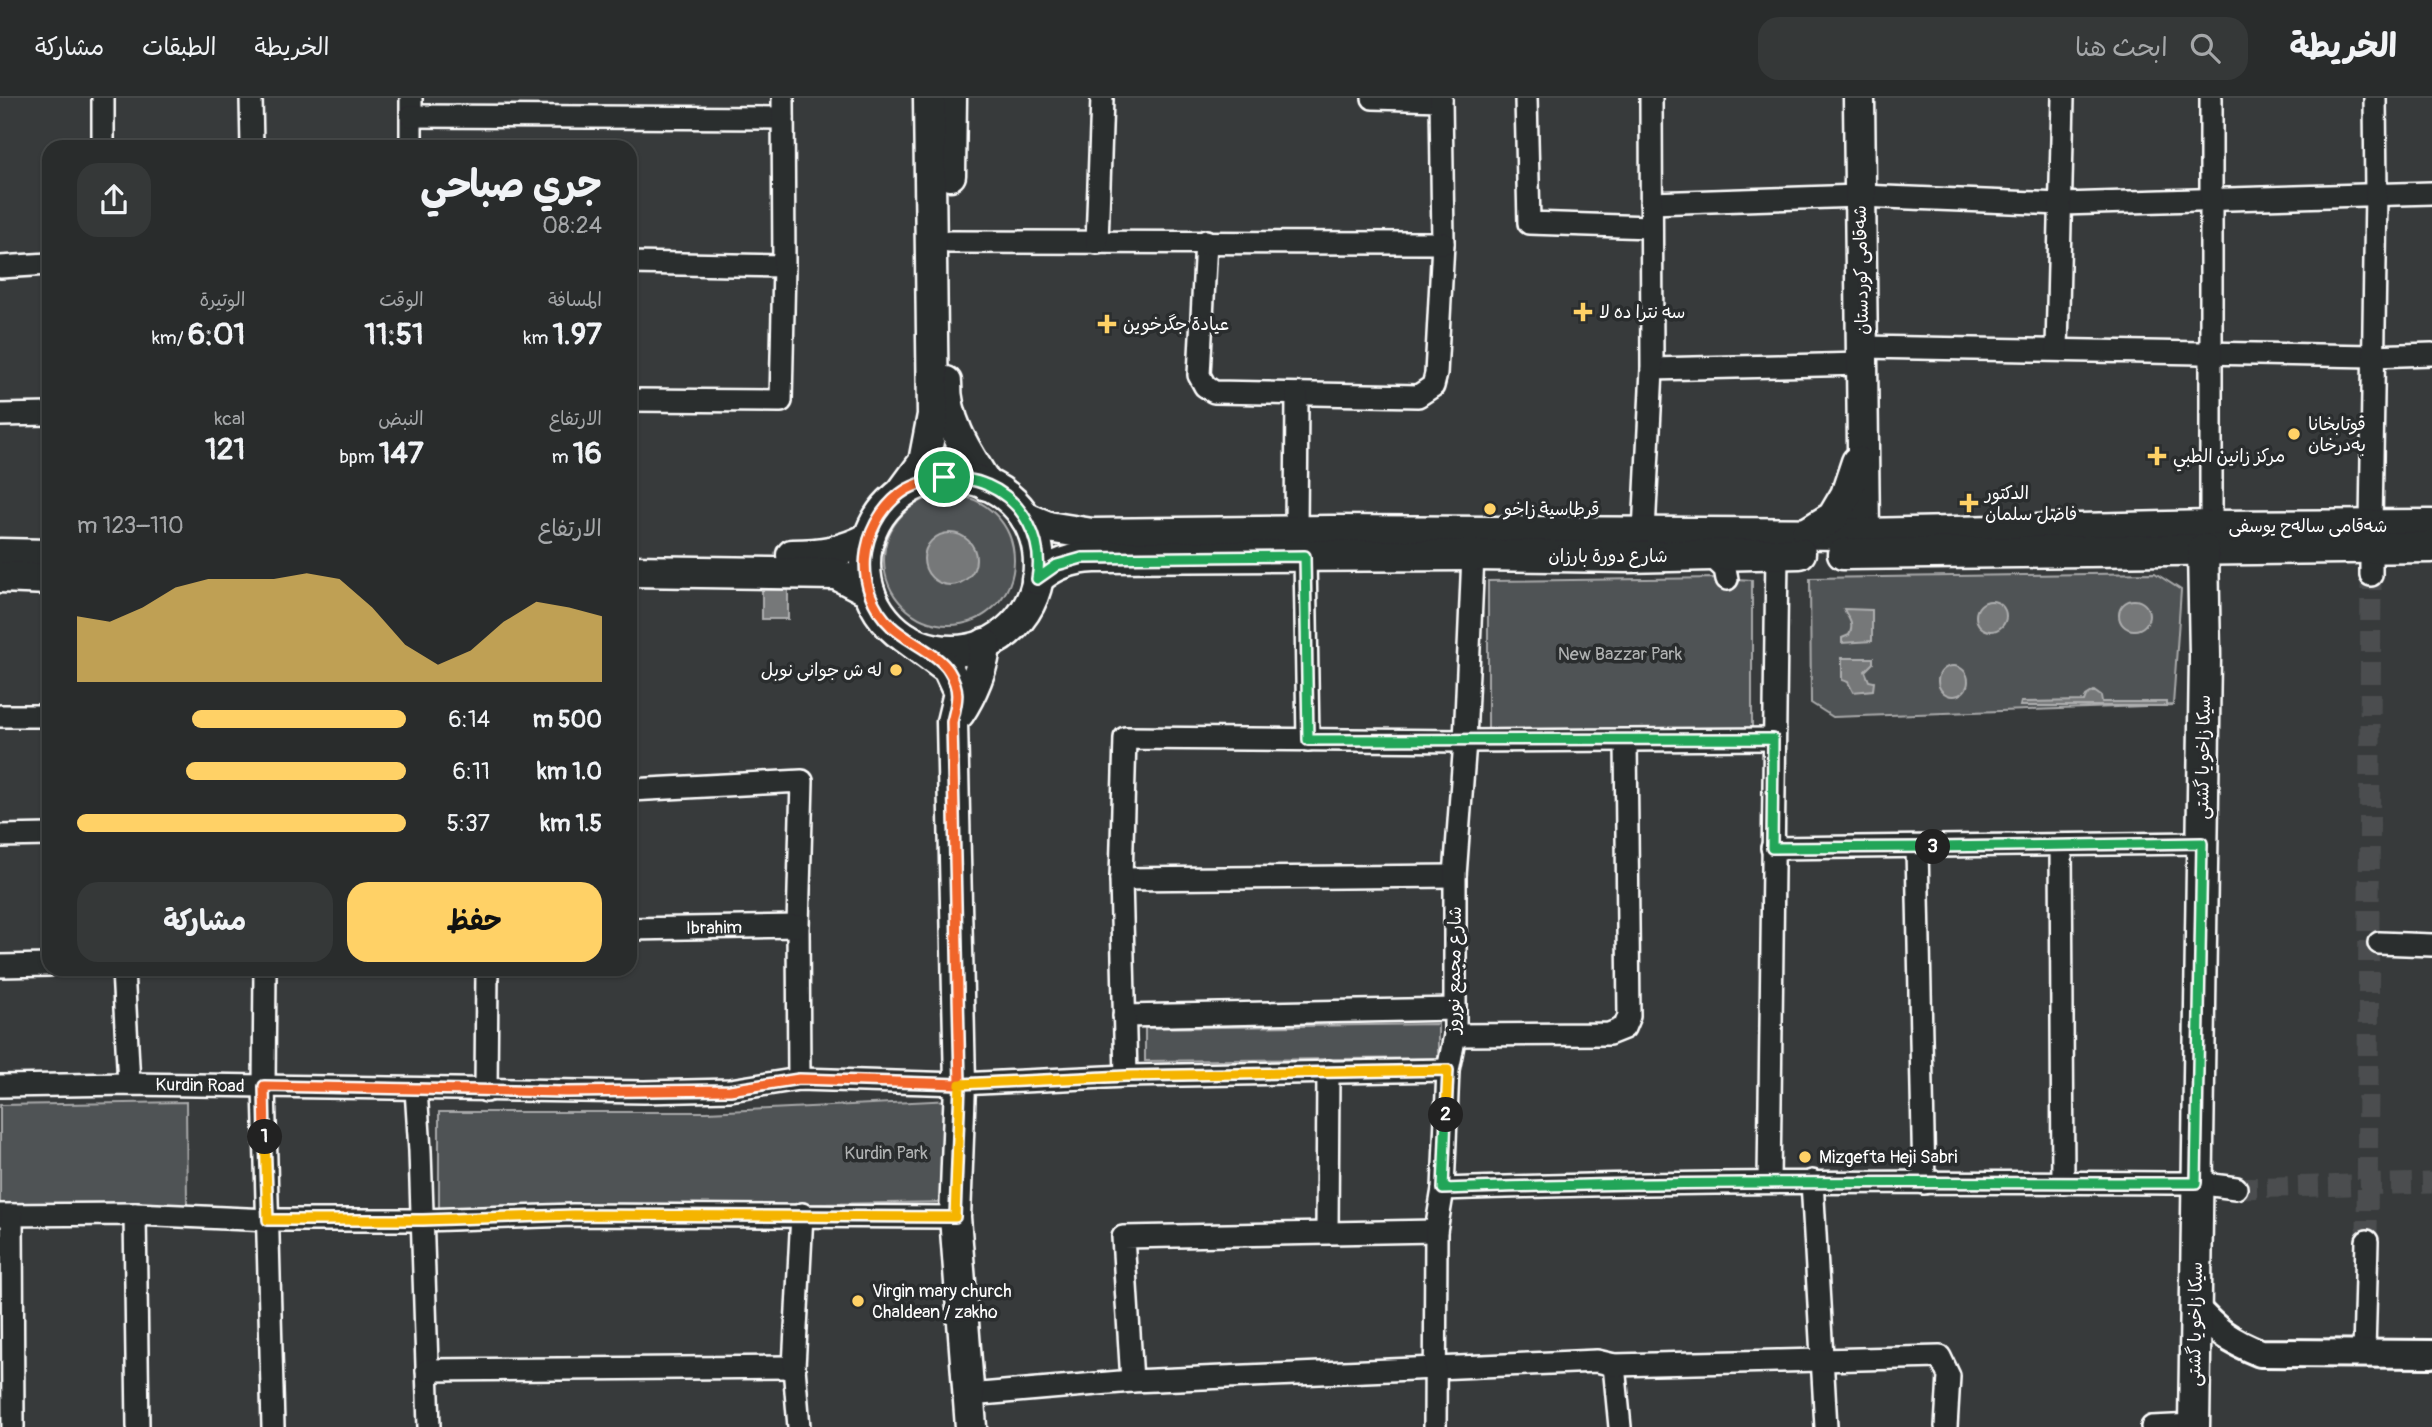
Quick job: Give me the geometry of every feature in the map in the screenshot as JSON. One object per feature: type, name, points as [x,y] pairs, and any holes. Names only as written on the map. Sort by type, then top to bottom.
[{"type":"main road","points":[[902,493],[924,462],[933,415],[929,98]]},
{"type":"main road","points":[[951,98],[946,388],[950,416],[957,435],[987,485]]},
{"type":"main road","name":"شەقامی کوردستان","points":[[1859,98],[1864,534]]},
{"type":"main road","name":"شەقامی کوردستان","points":[[1807,533],[1833,517],[1846,495],[1863,442]]},
{"type":"main road","points":[[906,638],[925,647],[945,651],[965,650],[985,644],[1003,634],[1019,619],[1030,601],[1037,579],[1039,559],[1026,519],[1005,495],[987,485],[967,479],[944,477],[922,482],[902,493],[887,506],[876,521],[865,555],[865,573],[877,609],[890,625],[906,638],[948,669],[959,693],[952,722],[960,1084],[955,1217],[971,1427]]},
{"type":"main road","points":[[1026,519],[1048,527],[1092,534],[1300,544]]},
{"type":"main road","name":"شەقامی سالەح یوسفی","points":[[2371,549],[2432,526]]},
{"type":"main road","name":"شارع دورة بارزان","points":[[1037,579],[1057,565],[1082,558],[1300,544],[1644,532],[2196,538]]},
{"type":"main road","points":[[637,554],[830,554],[851,548],[869,538]]},
{"type":"main road","name":"شارع دورة بارزان","points":[[1300,544],[1472,555],[1626,557],[1718,567],[1777,553],[1905,554],[2196,538]]},
{"type":"main road","name":"شەقامی سالەح یوسفی","points":[[2196,538],[2371,549],[2432,547]]},
{"type":"main road","name":"سیکا زاخو یا گشتى","points":[[2194,1426],[2205,656],[2196,538]]},
{"type":"main road","points":[[0,554],[42,555]]},
{"type":"main road","points":[[637,571],[836,574],[869,591]]},
{"type":"main road","points":[[0,577],[42,579]]},
{"type":"main road","points":[[952,722],[971,695],[985,653],[985,644]]},
{"type":"street","points":[[103,98],[103,140]]},
{"type":"street","points":[[251,98],[252,140]]},
{"type":"street","points":[[1097,243],[1102,98]]},
{"type":"street","points":[[1206,242],[1199,375],[1205,386],[1214,392],[1418,396],[1433,386],[1436,374],[1443,243],[1441,99],[1373,98]]},
{"type":"street","points":[[1526,98],[1529,223],[1651,228]]},
{"type":"street","points":[[1644,532],[1652,369],[1651,98]]},
{"type":"street","points":[[2057,349],[2063,98]]},
{"type":"street","points":[[2196,538],[2212,353],[2211,98]]},
{"type":"street","points":[[2371,549],[2375,98]]},
{"type":"street","points":[[411,140],[411,107],[783,108],[784,266],[780,401],[637,400]]},
{"type":"street","points":[[1651,203],[1860,196],[2062,204],[2432,193]]},
{"type":"street","points":[[949,242],[1443,243]]},
{"type":"street","points":[[637,262],[784,266]]},
{"type":"street","points":[[0,267],[42,264]]},
{"type":"street","points":[[1652,369],[1862,356],[2057,349],[2372,356],[2432,354]]},
{"type":"street","points":[[1297,394],[1308,740]]},
{"type":"street","points":[[0,415],[42,414]]},
{"type":"street","points":[[1769,1181],[1777,553]]},
{"type":"street","name":"شارع مجمع نوروز","points":[[1435,1427],[1436,1231],[1443,1189],[1448,1070],[1455,1035],[1455,876],[1465,741],[1472,555]]},
{"type":"street","points":[[0,716],[42,716]]},
{"type":"street","points":[[1126,1076],[1121,878],[1125,738],[1465,741],[1773,739]]},
{"type":"street","points":[[1455,1035],[1609,1034],[1624,1028],[1629,1017],[1626,741]]},
{"type":"street","points":[[637,790],[802,781],[798,926],[799,1079]]},
{"type":"street","points":[[0,836],[42,835]]},
{"type":"street","points":[[1772,848],[2202,843]]},
{"type":"street","points":[[2061,845],[2063,1183]]},
{"type":"street","points":[[1917,847],[1924,1182]]},
{"type":"street","points":[[1121,878],[1455,876]]},
{"type":"street","name":"Ibrahim","points":[[637,929],[798,926]]},
{"type":"street","points":[[2379,943],[2432,945]]},
{"type":"street","points":[[0,966],[42,965]]},
{"type":"street","points":[[123,976],[129,1084]]},
{"type":"street","points":[[264,976],[264,1086],[273,1427]]},
{"type":"street","points":[[486,1091],[487,976]]},
{"type":"street","points":[[1124,1016],[1455,1009]]},
{"type":"street","name":"Kurdin Road","points":[[0,1086],[129,1084],[486,1091],[730,1090],[799,1079],[960,1084],[1126,1076],[1448,1070]]},
{"type":"street","points":[[1327,1232],[1328,1071]]},
{"type":"street","points":[[416,1089],[429,1427]]},
{"type":"street","points":[[1443,1189],[1769,1181],[2196,1183],[2236,1188]]},
{"type":"street","points":[[1812,1181],[1826,1427]]},
{"type":"street","points":[[13,1427],[6,1215],[135,1214],[268,1220],[802,1214],[955,1217]]},
{"type":"street","points":[[135,1214],[138,1427]]},
{"type":"street","points":[[799,1427],[794,1367],[802,1214]]},
{"type":"street","points":[[1132,1381],[1123,1237],[1436,1231]]},
{"type":"street","points":[[2364,1352],[2367,1241]]},
{"type":"street","points":[[2195,1307],[2213,1328],[2235,1343],[2260,1353],[2432,1354]]},
{"type":"street","points":[[969,1395],[1132,1381],[1436,1367],[1597,1361],[1614,1365],[1940,1357],[1949,1376],[1946,1427]]},
{"type":"street","points":[[1614,1365],[1620,1427]]},
{"type":"street","points":[[426,1370],[794,1367]]},
{"type":"street","points":[[2152,1427],[2194,1426]]},
{"type":"green space","points":[[949,495],[974,500],[995,514],[1009,535],[1014,560],[1009,585],[995,606],[974,620],[949,625],[924,620],[903,606],[889,585],[884,560],[889,535],[903,514],[924,500]]},
{"type":"green space","points":[[2155,573],[2181,590],[2173,705],[1833,717],[1811,703],[1810,578]]},
{"type":"green space","name":"New Bazzar Park","points":[[1719,578],[1752,580],[1752,728],[1488,729],[1488,581]]},
{"type":"green space","points":[[1438,1024],[1438,1058],[1145,1061],[1145,1028]]},
{"type":"green space","name":"Kurdin Park","points":[[952,1100],[951,1202],[439,1210],[439,1112],[707,1112]]},
{"type":"green space","points":[[186,1102],[187,1206],[0,1209],[0,1105]]},
{"type":"shaded area","points":[[950,533],[969,540],[976,559],[969,578],[950,585],[931,578],[924,559],[931,540]]},
{"type":"shaded area","points":[[762,590],[788,590],[788,619],[762,619]]},
{"type":"shaded area","points":[[2134,600],[2145,604],[2149,615],[2145,626],[2134,630],[2123,626],[2119,615],[2123,604]]},
{"type":"shaded area","points":[[1991,601],[2002,605],[2006,616],[2002,627],[1991,631],[1980,627],[1976,616],[1980,605]]},
{"type":"shaded area","points":[[1844,609],[1872,610],[1872,641],[1842,643],[1842,638],[1849,635],[1851,627]]},
{"type":"shaded area","points":[[1842,658],[1873,658],[1873,663],[1865,671],[1869,681],[1874,682],[1873,690],[1853,692],[1848,682],[1842,680]]},
{"type":"shaded area","points":[[1953,666],[1964,670],[1968,681],[1964,692],[1953,696],[1942,692],[1938,681],[1942,670]]},
{"type":"shaded area","points":[[2094,691],[2101,696],[2102,702],[2166,702],[2166,706],[2020,706],[2021,702],[2084,701],[2086,696]]},
{"type":"tunnel","points":[[2367,1241],[2371,575]]},
{"type":"tunnel","points":[[2236,1188],[2432,1183]]},
{"type":"place","name":"سه نترا ده لا","points":[[1583,312]]},
{"type":"place","name":"عيادة جگرخوين","points":[[1107,324]]},
{"type":"place","name":"قوتابخانا به‌درخان","points":[[2294,434]]},
{"type":"place","name":"مركز زانين الطبي","points":[[2157,456]]},
{"type":"place","name":"الدكتور فاضل سلمان","points":[[1969,503]]},
{"type":"place","name":"قرطاسية زاخو","points":[[1490,509]]},
{"type":"place","name":"له ش جوانى نوبل","points":[[896,670]]},
{"type":"place","name":"Mizgefta Heji Sabri","points":[[1805,1157]]},
{"type":"place","name":"Virgin mary church Chaldean / zakho","points":[[858,1301]]},
{"type":"route","points":[[944,477],[922,482],[902,493],[887,506],[876,521],[869,538],[865,573],[877,609],[890,625],[948,669],[959,693],[952,722],[960,1084],[799,1079],[730,1090],[565,1092],[264,1086],[268,1220],[423,1220],[573,1215],[802,1214],[955,1217],[960,1084],[1126,1076],[1328,1071],[1448,1070],[1443,1189],[1608,1183],[1812,1181],[2196,1183],[2202,843],[1772,848],[1773,739],[1308,740],[1305,556],[1082,558],[1057,565],[1037,579],[1039,559],[1036,543],[1020,510],[1005,495],[987,485],[967,479],[944,477]]}]
